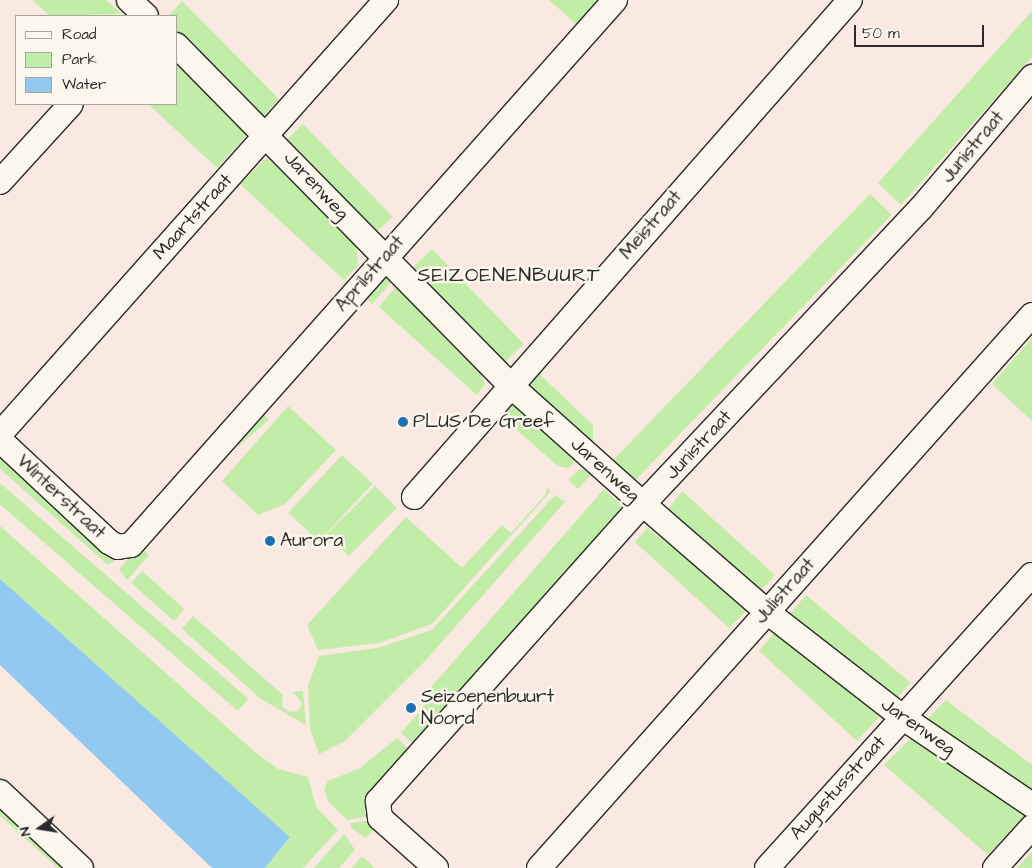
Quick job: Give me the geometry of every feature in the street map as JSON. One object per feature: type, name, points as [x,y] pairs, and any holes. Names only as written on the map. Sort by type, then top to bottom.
[{"type":"street","name":"Maartstraat","points":[[0,434],[386,0]]},
{"type":"street","name":"Aprilstraat","points":[[124,547],[179,492],[383,258],[615,0]]},
{"type":"street","name":"Meistraat","points":[[414,497],[510,385],[850,0]]},
{"type":"street","name":"Jarenweg","points":[[178,48],[267,134],[383,258],[510,385],[643,504],[766,611],[902,717],[1032,805]]},
{"type":"street","name":"Junistraat","points":[[436,868],[380,818],[378,801],[643,504],[921,208],[1032,77]]},
{"type":"street","points":[[0,182],[70,105]]},
{"type":"street","name":"Julistraat","points":[[539,868],[766,611],[1032,315]]},
{"type":"street","name":"Winterstraat","points":[[0,440],[109,542],[124,547]]},
{"type":"street","name":"Augustusstraat","points":[[767,868],[1032,575]]},
{"type":"street","points":[[0,792],[80,868]]},
{"type":"street","points":[[995,868],[1032,827]]},
{"type":"green space","points":[[32,0],[106,0],[122,14],[86,15],[49,15]]},
{"type":"green space","points":[[549,0],[597,0],[576,24]]},
{"type":"green space","points":[[182,1],[279,99],[261,119],[178,34],[178,15],[170,15]]},
{"type":"green space","points":[[1032,11],[1032,57],[901,205],[878,183]]},
{"type":"green space","points":[[178,65],[250,131],[217,168],[149,105],[178,105]]},
{"type":"green space","points":[[303,124],[393,217],[374,235],[284,142]]},
{"type":"green space","points":[[270,155],[356,240],[358,266],[344,280],[240,184]]},
{"type":"green space","points":[[870,194],[892,215],[629,487],[607,466]]},
{"type":"green space","points":[[432,249],[524,344],[502,365],[410,270]]},
{"type":"green space","points":[[387,275],[395,278],[372,304],[364,296]]},
{"type":"green space","points":[[399,283],[477,364],[485,384],[477,395],[379,307]]},
{"type":"green space","points":[[1032,338],[1032,421],[992,384]]},
{"type":"green space","points":[[535,370],[593,425],[593,441],[587,446],[523,386]]},
{"type":"green space","points":[[511,399],[580,456],[569,468],[558,466],[496,412]]},
{"type":"green space","points":[[288,406],[336,450],[285,504],[258,515],[222,481]]},
{"type":"green space","points":[[260,410],[269,420],[238,447],[230,437]]},
{"type":"green space","points":[[0,449],[34,480],[40,495],[119,558],[108,565],[0,469]]},
{"type":"green space","points":[[342,455],[373,484],[319,541],[288,513]]},
{"type":"green space","points":[[580,469],[593,472],[578,489],[568,480]]},
{"type":"green space","points":[[0,483],[248,699],[238,711],[0,504]]},
{"type":"green space","points":[[375,486],[397,508],[349,556],[327,534]]},
{"type":"green space","points":[[547,487],[551,491],[432,624],[379,643],[318,650],[307,625],[406,517],[462,568],[502,525],[511,533],[546,494]]},
{"type":"green space","points":[[604,489],[625,509],[416,746],[401,733],[425,705],[420,700]]},
{"type":"green space","points":[[682,491],[775,575],[761,590],[666,512]]},
{"type":"green space","points":[[555,495],[565,502],[426,660],[345,741],[319,754],[310,729],[308,686],[319,656],[377,648],[432,630]]},
{"type":"green space","points":[[0,526],[255,752],[278,769],[308,777],[316,807],[338,830],[303,868],[265,868],[290,837],[0,579]]},
{"type":"green space","points":[[647,528],[750,607],[729,628],[635,542]]},
{"type":"green space","points":[[140,546],[149,555],[127,580],[119,569]]},
{"type":"green space","points":[[142,571],[184,609],[174,621],[131,583]]},
{"type":"green space","points":[[806,595],[910,682],[894,702],[790,614]]},
{"type":"green space","points":[[193,616],[283,695],[282,706],[290,712],[298,711],[302,703],[293,692],[303,691],[306,725],[261,699],[182,629]]},
{"type":"green space","points":[[776,631],[881,715],[857,741],[759,651]]},
{"type":"green space","points":[[946,700],[1032,765],[1032,796],[926,720]]},
{"type":"green space","points":[[913,736],[1027,813],[988,855],[884,765]]},
{"type":"green space","points":[[397,738],[413,753],[370,816],[347,820],[328,801],[324,789],[328,781],[360,768]]},
{"type":"green space","points":[[0,801],[70,868],[58,868],[0,816]]},
{"type":"green space","points":[[372,820],[375,828],[366,838],[351,828],[351,823]]},
{"type":"green space","points":[[344,834],[355,850],[339,868],[314,868]]},
{"type":"green space","points":[[1032,852],[1032,868],[1017,868]]},
{"type":"green space","points":[[362,856],[375,868],[352,868]]},
{"type":"water","points":[[0,579],[290,837],[265,868],[212,868],[0,665]]},
{"type":"place","name":"PLUS De Greef","points":[[403,422]]},
{"type":"place","name":"Aurora","points":[[270,541]]},
{"type":"place","name":"Seizoenenbuurt Noord","points":[[411,708]]},
{"type":"district","name":"SEIZOENENBUURT","points":[[509,275]]}]
